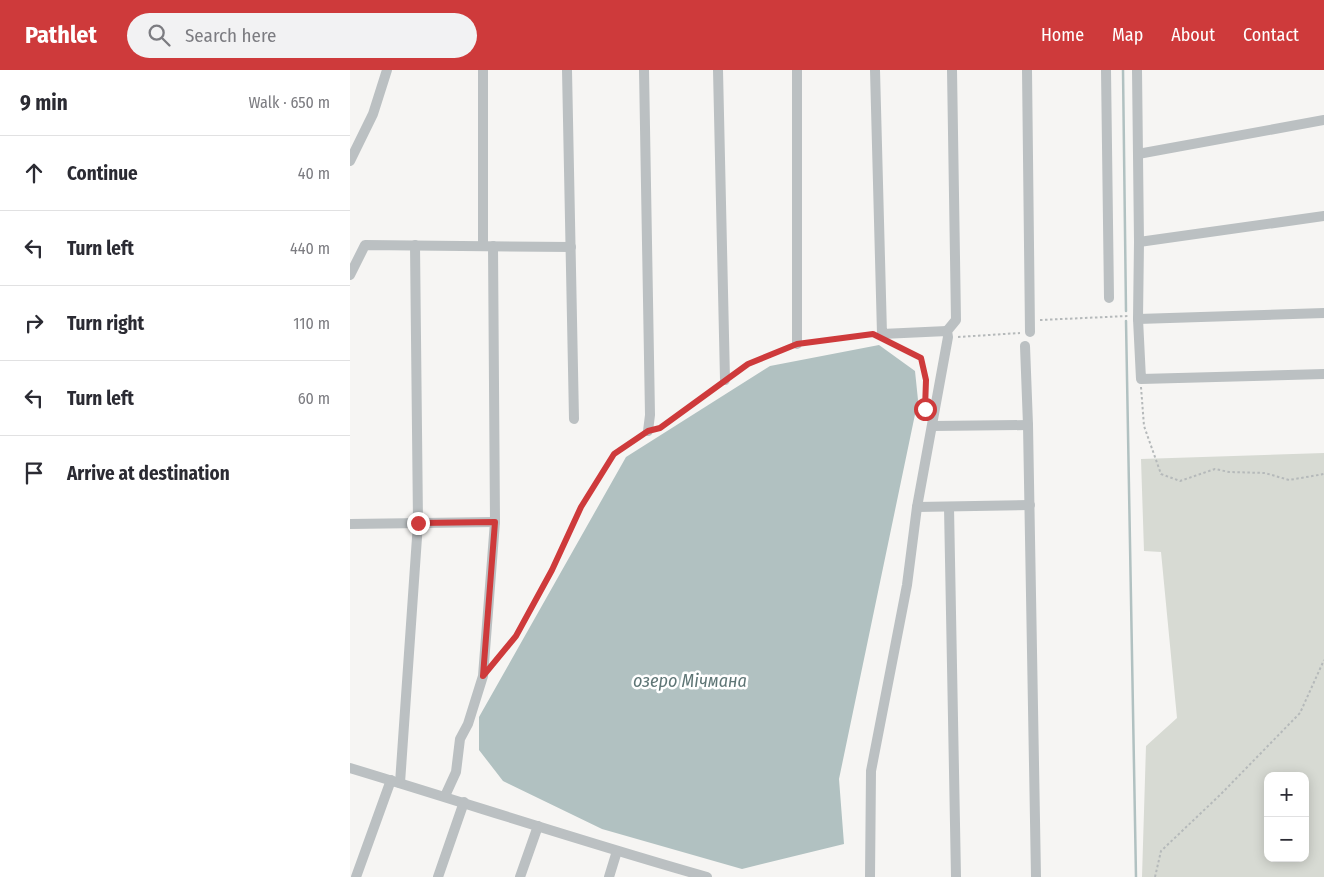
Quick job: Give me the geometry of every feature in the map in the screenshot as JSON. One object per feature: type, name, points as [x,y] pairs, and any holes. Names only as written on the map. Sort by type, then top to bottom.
[{"type":"street","points":[[350,161],[373,114],[387,70]]},
{"type":"street","points":[[446,796],[456,772],[460,739],[468,724],[483,676],[495,522],[483,70]]},
{"type":"street","points":[[567,70],[574,419]]},
{"type":"street","points":[[644,70],[650,415],[648,431]]},
{"type":"street","points":[[718,70],[725,380]]},
{"type":"street","points":[[797,70],[797,344]]},
{"type":"street","points":[[875,70],[882,334],[948,334]]},
{"type":"street","points":[[870,877],[871,771],[907,585],[917,507],[948,334],[956,320],[952,70]]},
{"type":"street","points":[[1027,70],[1030,332]]},
{"type":"street","points":[[1106,70],[1109,298]]},
{"type":"street","points":[[1137,70],[1138,318],[1141,379],[1324,374]]},
{"type":"street","points":[[1138,154],[1324,120]]},
{"type":"street","points":[[1139,242],[1324,216]]},
{"type":"street","points":[[350,275],[365,245],[570,247]]},
{"type":"street","points":[[356,877],[395,781],[418,523],[415,245]]},
{"type":"street","points":[[1138,318],[1324,313]]},
{"type":"street","points":[[1025,346],[1030,505],[1036,877]]},
{"type":"street","points":[[933,423],[1028,425]]},
{"type":"street","points":[[917,507],[1030,505]]},
{"type":"street","points":[[949,506],[956,877]]},
{"type":"street","points":[[350,524],[495,522]]},
{"type":"street","points":[[350,768],[707,877]]},
{"type":"street","points":[[438,877],[464,802]]},
{"type":"street","points":[[520,877],[538,826]]},
{"type":"street","points":[[609,877],[617,851]]},
{"type":"path","points":[[1030,320],[1138,318]]},
{"type":"path","points":[[948,334],[1030,332]]},
{"type":"path","points":[[483,676],[516,636],[552,570],[581,507],[614,454],[648,431],[660,428],[748,364],[797,344],[882,334]]},
{"type":"path","points":[[890,342],[921,358],[926,380],[925,409],[933,423]]},
{"type":"path","points":[[1141,379],[1140,399],[1144,426],[1162,474],[1180,481],[1215,469],[1229,472],[1265,473],[1288,480],[1324,474]]},
{"type":"path","points":[[1155,877],[1161,851],[1221,794],[1300,713],[1324,660]]},
{"type":"shaded area","points":[[1324,453],[1324,877],[1142,877],[1146,746],[1177,718],[1161,552],[1144,551],[1141,459]]},
{"type":"water","name":"озеро Мічмана","points":[[879,345],[915,371],[918,400],[839,779],[844,844],[742,869],[602,829],[503,781],[479,750],[479,717],[626,457],[770,366]]},
{"type":"waterway","points":[[1123,70],[1126,311]]},
{"type":"waterway","points":[[1126,321],[1136,877]]},
{"type":"route","points":[[418,523],[495,522],[483,676],[516,636],[552,570],[581,507],[614,454],[648,431],[660,428],[748,364],[797,344],[873,334],[921,358],[926,380],[925,409]]}]
